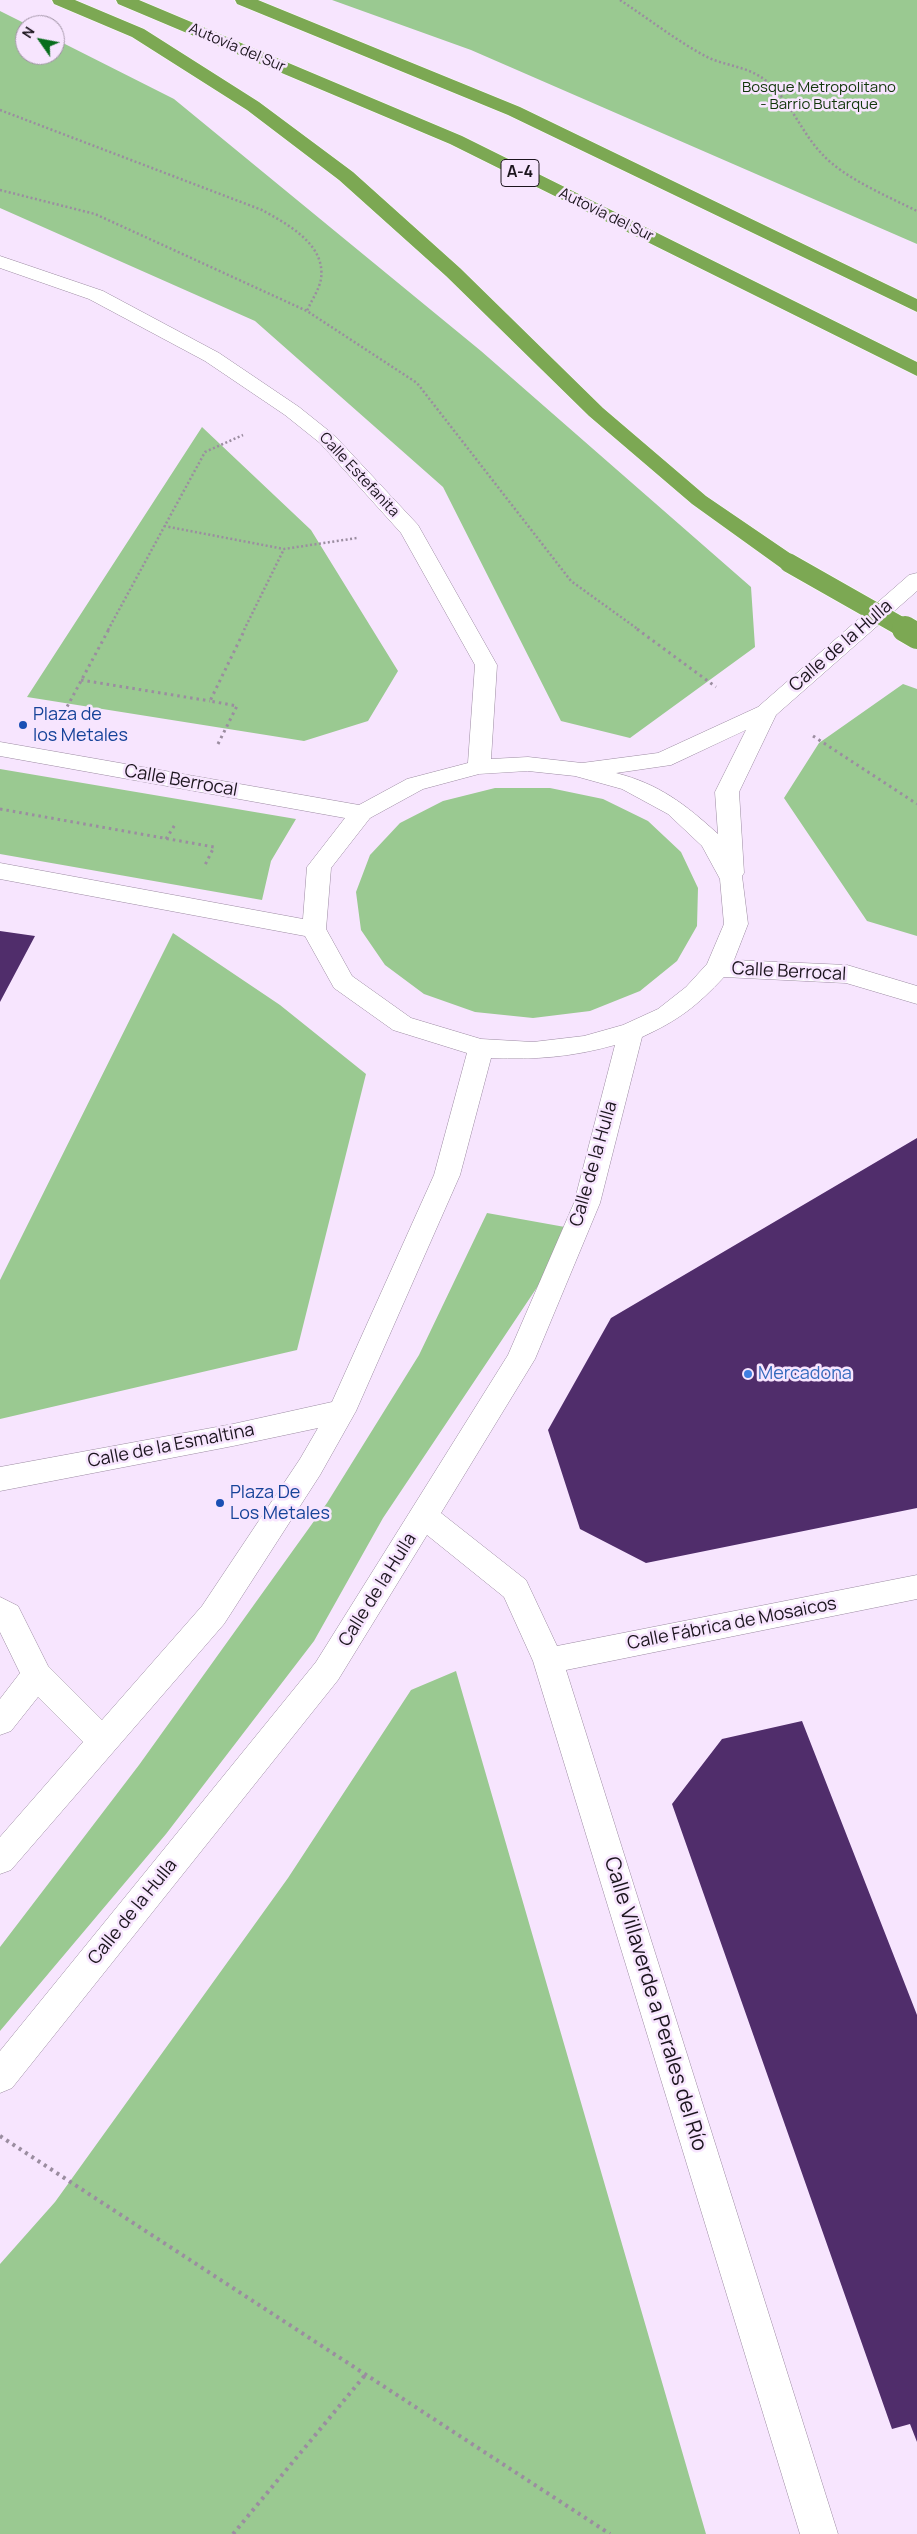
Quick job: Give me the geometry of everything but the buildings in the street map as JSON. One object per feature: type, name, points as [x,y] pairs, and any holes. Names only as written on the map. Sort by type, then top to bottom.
[{"type":"highway","points":[[60,0],[138,34],[253,106],[346,176],[453,272],[596,412],[699,500],[789,563],[917,636]]},
{"type":"highway","name":"Autovía del Sur","points":[[124,0],[456,140],[913,368]]},
{"type":"highway","points":[[243,0],[514,111],[917,306]]},
{"type":"street","name":"Calle Estefanita","points":[[0,262],[96,295],[212,357],[292,411],[327,439],[410,530],[486,665],[479,767]]},
{"type":"street","name":"Calle de la Hulla","points":[[766,712],[917,580]]},
{"type":"street","points":[[576,769],[663,760],[766,712]]},
{"type":"street","points":[[732,879],[711,841],[676,809],[630,784],[576,769],[528,764],[479,767],[415,784],[362,814],[319,867],[314,929],[343,982],[402,1024],[482,1048],[533,1051],[584,1045],[631,1032],[666,1015],[695,993],[718,968],[736,924],[727,792],[746,757],[766,712]]},
{"type":"street","name":"Calle Berrocal","points":[[0,749],[362,814]]},
{"type":"street","points":[[0,872],[314,929]]},
{"type":"street","name":"Calle Berrocal","points":[[718,968],[847,974],[917,995]]},
{"type":"street","name":"Calle de la Hulla","points":[[0,2077],[327,1672],[521,1359],[587,1203],[631,1032]]},
{"type":"street","points":[[0,1860],[213,1616],[310,1467],[342,1410],[447,1175],[482,1048]]},
{"type":"street","name":"Calle de la Esmaltina","points":[[0,1479],[233,1435],[342,1410]]},
{"type":"street","name":"Calle Villaverde a Perales del Río","points":[[424,1516],[514,1589],[548,1661],[819,2534]]},
{"type":"street","name":"Calle Fábrica de Mosaicos","points":[[548,1661],[917,1587]]},
{"type":"street","points":[[0,1610],[7,1615],[37,1675],[103,1741]]},
{"type":"street","points":[[0,1722],[37,1675]]},
{"type":"path","points":[[620,0],[710,58],[738,66],[765,80],[782,97],[803,132],[824,157],[860,181],[917,211]]},
{"type":"path","points":[[0,110],[262,210],[296,230],[313,249],[320,263],[321,278],[307,311]]},
{"type":"path","points":[[0,190],[95,214],[307,311],[391,364],[417,384],[571,581],[716,687]]},
{"type":"path","points":[[70,720],[60,718],[205,452],[243,435]]},
{"type":"path","points":[[164,526],[284,549],[410,530]]},
{"type":"path","points":[[210,701],[284,549]]},
{"type":"path","points":[[81,680],[237,706],[216,747]]},
{"type":"path","points":[[813,736],[917,804]]},
{"type":"path","points":[[0,809],[214,847],[204,867]]},
{"type":"path","points":[[0,2136],[610,2534]]},
{"type":"path","points":[[233,2534],[366,2374]]},
{"type":"green space","name":"Bosque Metropolitano - Barrio Butarque","points":[[332,0],[917,0],[917,244],[471,50]]},
{"type":"green space","points":[[0,11],[15,18],[15,65],[65,65],[65,44],[174,99],[481,351],[751,587],[755,647],[630,738],[561,721],[443,487],[255,321],[0,208]]},
{"type":"green space","points":[[202,427],[311,530],[398,671],[368,721],[304,741],[27,697]]},
{"type":"green space","points":[[903,684],[917,689],[917,936],[867,921],[784,798],[819,743]]},
{"type":"green space","points":[[0,769],[296,819],[271,861],[262,900],[0,854]]},
{"type":"green space","points":[[495,788],[550,788],[603,799],[648,821],[681,852],[698,888],[697,926],[677,961],[640,991],[590,1011],[533,1018],[475,1012],[424,994],[385,965],[361,930],[356,892],[370,855],[400,823],[443,801]]},
{"type":"green space","points":[[173,933],[280,1005],[366,1074],[297,1350],[0,1419],[0,1280]]},
{"type":"green space","points":[[487,1213],[576,1229],[383,1518],[314,1641],[166,1834],[0,2031],[0,1947],[139,1765],[327,1503],[419,1355]]},
{"type":"green space","points":[[456,1671],[706,2534],[0,2534],[0,2264],[55,2202],[288,1878],[411,1690]]},
{"type":"place","name":"Plaza de los Metales","points":[[23,725]]},
{"type":"place","name":"Mercadona","points":[[748,1374]]},
{"type":"place","name":"Plaza De Los Metales","points":[[220,1503]]}]
